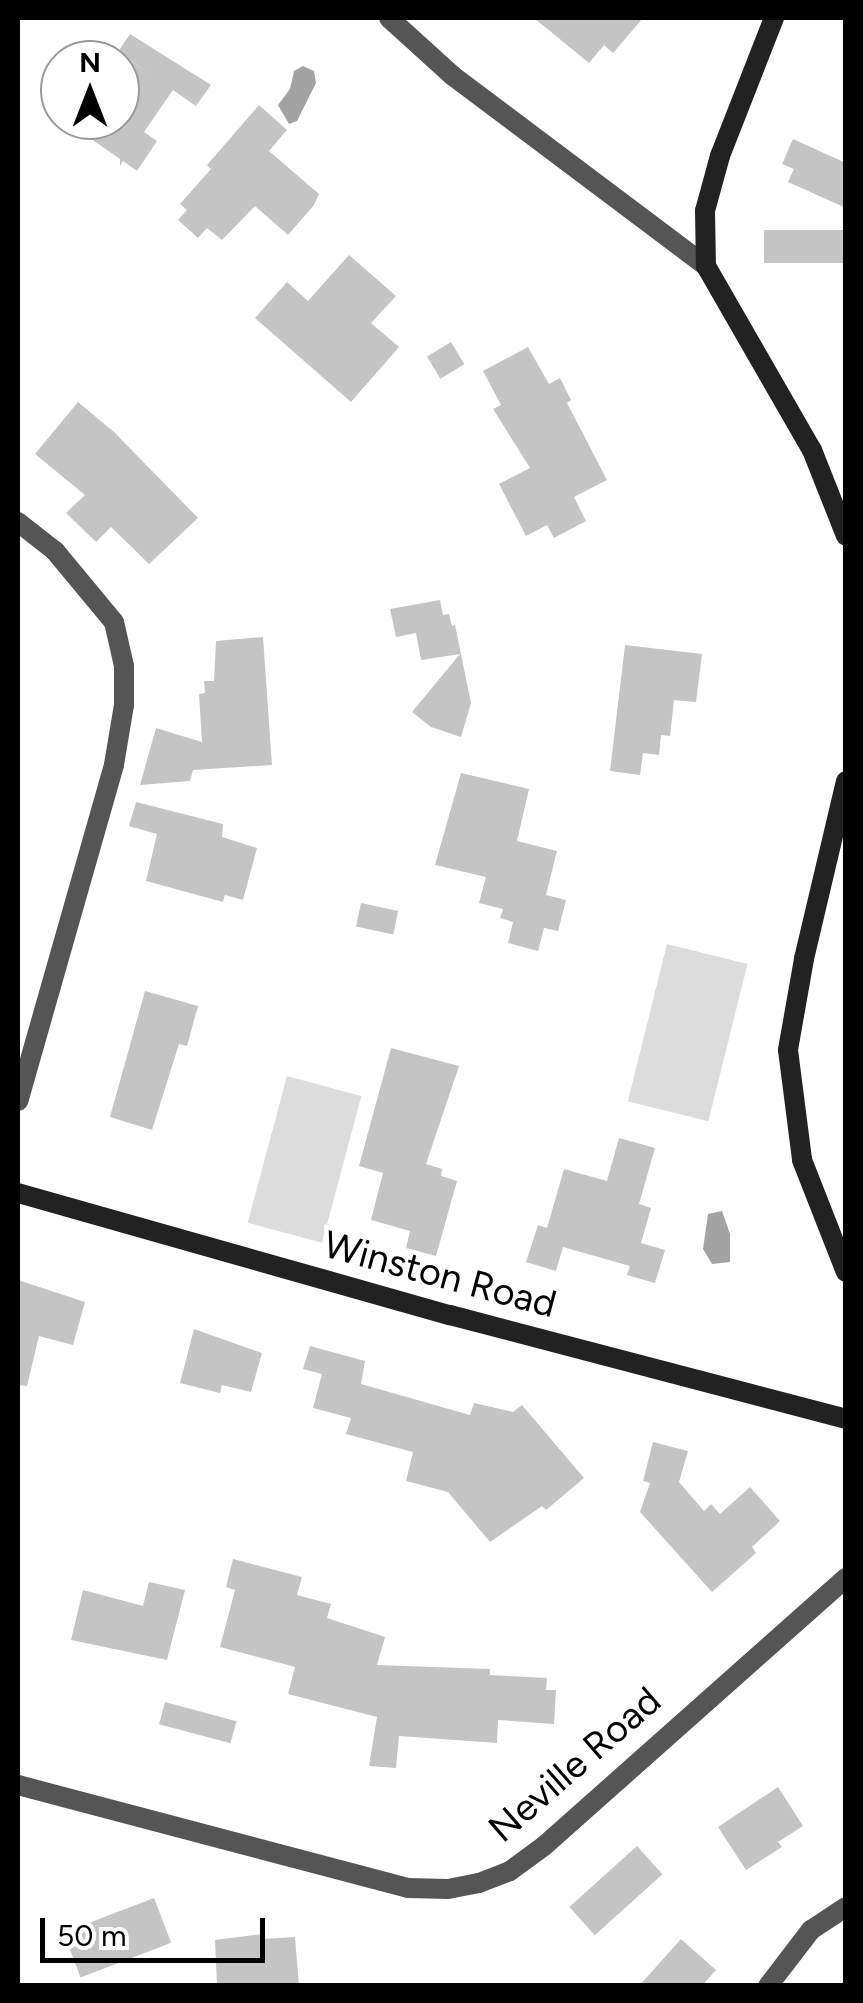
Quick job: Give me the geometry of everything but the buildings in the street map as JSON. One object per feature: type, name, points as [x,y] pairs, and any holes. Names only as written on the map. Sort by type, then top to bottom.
[{"type":"street","points":[[389,18],[453,76],[706,266],[812,450],[846,536]]},
{"type":"street","points":[[706,266],[705,211],[720,156],[774,18]]},
{"type":"street","points":[[18,522],[54,551],[114,622],[124,666],[124,705],[114,765],[18,1101]]},
{"type":"street","points":[[846,781],[804,959],[788,1050],[802,1160],[846,1272]]},
{"type":"street","name":"Winston Road","points":[[18,1193],[450,1315],[846,1419]]},
{"type":"street","name":"Neville Road","points":[[18,1785],[408,1888],[448,1889],[479,1883],[510,1871],[544,1846],[846,1578]]},
{"type":"street","points":[[768,1986],[811,1930],[846,1908]]},
{"type":"shaded area","points":[[303,66],[314,71],[316,83],[297,121],[289,124],[278,105],[290,89],[294,71]]},
{"type":"shaded area","points":[[667,944],[748,964],[708,1121],[628,1101]]},
{"type":"shaded area","points":[[287,1076],[361,1096],[322,1243],[248,1223]]},
{"type":"shaded area","points":[[722,1211],[730,1234],[730,1262],[712,1264],[703,1249],[708,1214]]}]
